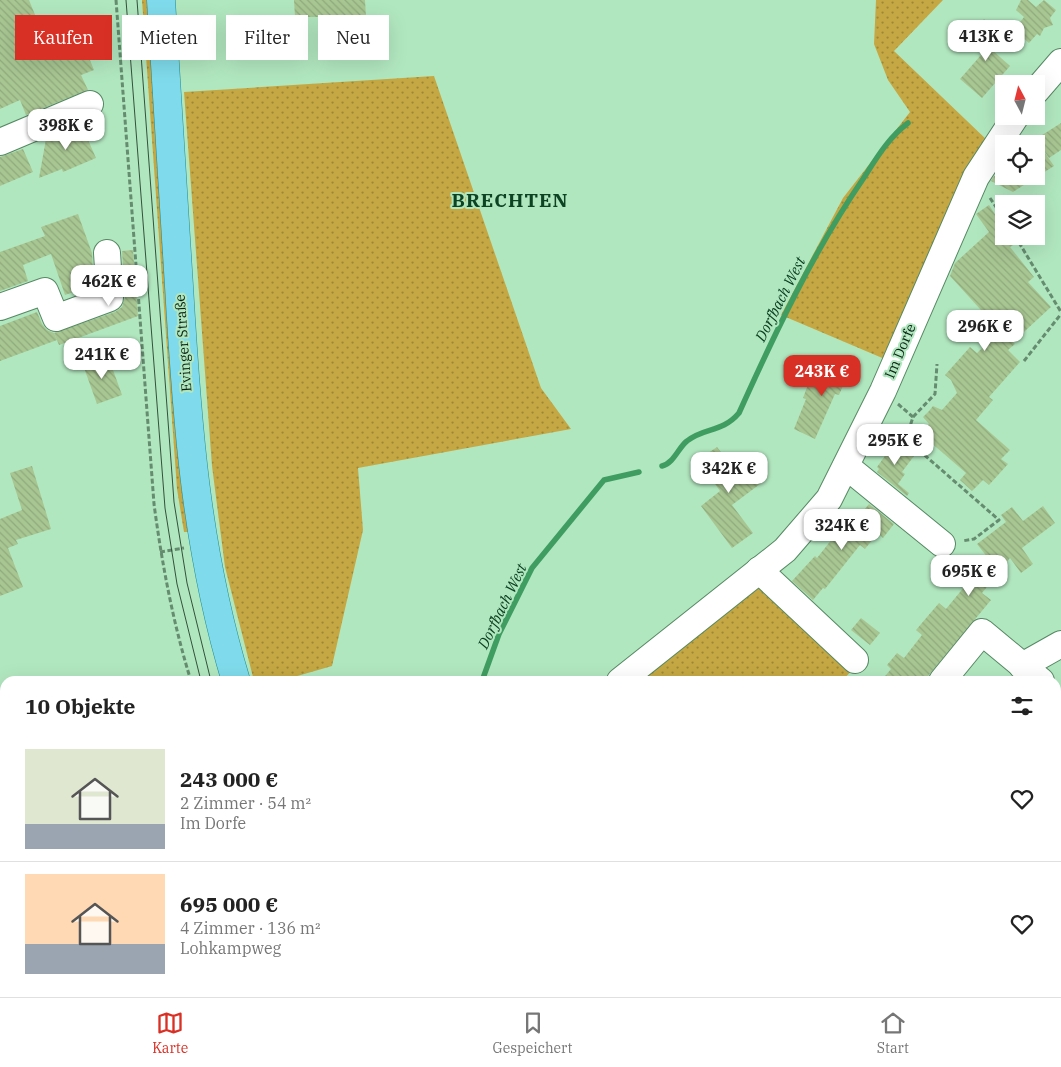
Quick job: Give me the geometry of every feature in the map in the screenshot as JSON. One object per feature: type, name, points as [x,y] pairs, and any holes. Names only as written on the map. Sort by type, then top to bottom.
[{"type":"main road","name":"Evinger Straße","points":[[161,0],[185,378],[197,506],[208,576],[235,676]]},
{"type":"street","points":[[1045,82],[1059,67]]},
{"type":"street","points":[[0,142],[90,104]]},
{"type":"street","name":"Im Dorfe","points":[[626,676],[785,550],[829,499],[883,391],[976,176],[1010,125]]},
{"type":"street","points":[[0,307],[45,291],[56,318],[110,298],[107,253]]},
{"type":"street","points":[[846,466],[942,544]]},
{"type":"street","points":[[759,570],[855,660]]},
{"type":"street","points":[[946,676],[982,632],[1031,674],[1061,644]]},
{"type":"path","points":[[116,0],[154,504],[169,597],[190,676]]},
{"type":"path","points":[[1020,245],[1061,313],[1024,361]]},
{"type":"path","points":[[937,364],[935,394],[913,417],[906,439],[999,520],[974,539],[942,544]]},
{"type":"path","points":[[883,391],[913,417]]},
{"type":"shaded area","points":[[142,0],[148,0],[149,15],[143,15]]},
{"type":"shaded area","points":[[876,0],[943,0],[894,51],[989,142],[887,360],[781,315],[843,198],[910,112],[888,80],[874,44]]},
{"type":"shaded area","points":[[146,60],[153,60],[189,532],[184,532],[177,489]]},
{"type":"shaded area","points":[[434,76],[541,388],[571,429],[358,468],[363,530],[332,666],[297,676],[253,676],[225,567],[212,466],[184,92]]},
{"type":"shaded area","points":[[759,570],[855,667],[847,676],[642,676]]},
{"type":"building","points":[[0,0],[29,0],[35,15],[15,15],[15,60],[90,60],[94,70],[81,75],[88,90],[26,115],[20,100],[0,109]]},
{"type":"building","points":[[294,0],[365,0],[366,15],[318,15],[318,17],[308,17],[308,15],[295,15]]},
{"type":"building","points":[[1021,0],[1028,0],[1036,7],[1044,0],[1056,10],[1050,18],[1053,25],[1044,28],[1040,36],[1037,34],[1029,43],[1014,30],[1024,17],[1016,10]]},
{"type":"building","points":[[984,19],[1003,35],[991,49],[1010,66],[1002,75],[995,75],[995,83],[982,98],[960,79],[988,47],[972,33]]},
{"type":"building","points":[[1061,123],[1061,150],[1049,158],[1045,152],[1045,135],[1042,135]]},
{"type":"building","points":[[81,124],[96,158],[63,172],[62,169],[39,178],[46,139]]},
{"type":"building","points":[[23,149],[33,172],[0,186],[0,157]]},
{"type":"building","points":[[1045,153],[1054,166],[1045,172]]},
{"type":"building","points":[[995,176],[995,183],[991,181]]},
{"type":"building","points":[[999,185],[1024,185],[1013,192]]},
{"type":"building","points":[[989,205],[995,214],[995,245],[1013,245],[1010,247],[1034,277],[1028,282],[1051,307],[1013,342],[1015,344],[1008,350],[1020,362],[989,397],[993,400],[976,420],[1010,450],[1001,459],[1008,464],[989,485],[983,480],[972,491],[960,480],[966,473],[921,434],[929,424],[923,417],[933,406],[942,410],[957,393],[951,380],[945,375],[970,347],[977,353],[1000,331],[950,276],[955,263],[989,232],[976,214]]},
{"type":"building","points":[[78,214],[92,253],[94,285],[65,295],[51,254],[23,265],[28,281],[0,291],[0,252],[45,236],[41,227]]},
{"type":"building","points":[[133,250],[138,316],[59,345],[54,333],[115,312],[122,307],[125,297],[122,251]]},
{"type":"building","points":[[37,312],[42,324],[47,330],[54,333],[57,340],[0,361],[0,326]]},
{"type":"building","points":[[108,356],[122,395],[97,404],[83,365]]},
{"type":"building","points":[[830,356],[852,365],[839,395],[835,394],[815,439],[794,429],[806,399],[803,398],[809,382],[817,386]]},
{"type":"building","points":[[895,442],[914,456],[902,472],[905,474],[898,484],[909,493],[907,496],[877,472],[879,469],[877,467]]},
{"type":"building","points":[[717,447],[733,468],[747,458],[764,481],[732,505],[753,533],[732,548],[701,506],[720,491],[698,460]]},
{"type":"building","points":[[32,466],[51,529],[16,540],[18,544],[8,548],[23,587],[0,596],[0,519],[22,510],[10,473]]},
{"type":"building","points":[[869,504],[894,524],[883,538],[878,533],[865,549],[860,545],[825,589],[823,588],[813,600],[792,581],[815,556],[817,558],[840,529],[845,533]]},
{"type":"building","points":[[1043,506],[1055,523],[1022,548],[1033,564],[1021,573],[1010,558],[982,593],[991,600],[928,676],[885,676],[891,669],[887,665],[897,653],[904,658],[922,635],[916,630],[939,603],[946,609],[988,558],[977,544],[1006,522],[1001,515],[1012,507],[1023,521]]},
{"type":"building","points":[[861,618],[880,633],[870,645],[851,630]]},
{"type":"waterway","name":"Dorfbach West","points":[[662,466],[670,462],[687,441],[726,424],[739,413],[811,264],[883,149],[894,135],[908,123]]},
{"type":"waterway","name":"Dorfbach West","points":[[484,676],[499,634],[532,568],[604,480],[639,472]]},
{"type":"tram line","points":[[126,0],[165,508],[177,584],[200,676]]},
{"type":"tram line","points":[[137,0],[174,502],[187,583],[210,676]]},
{"type":"district","name":"BRECHTEN","points":[[510,200]]}]
